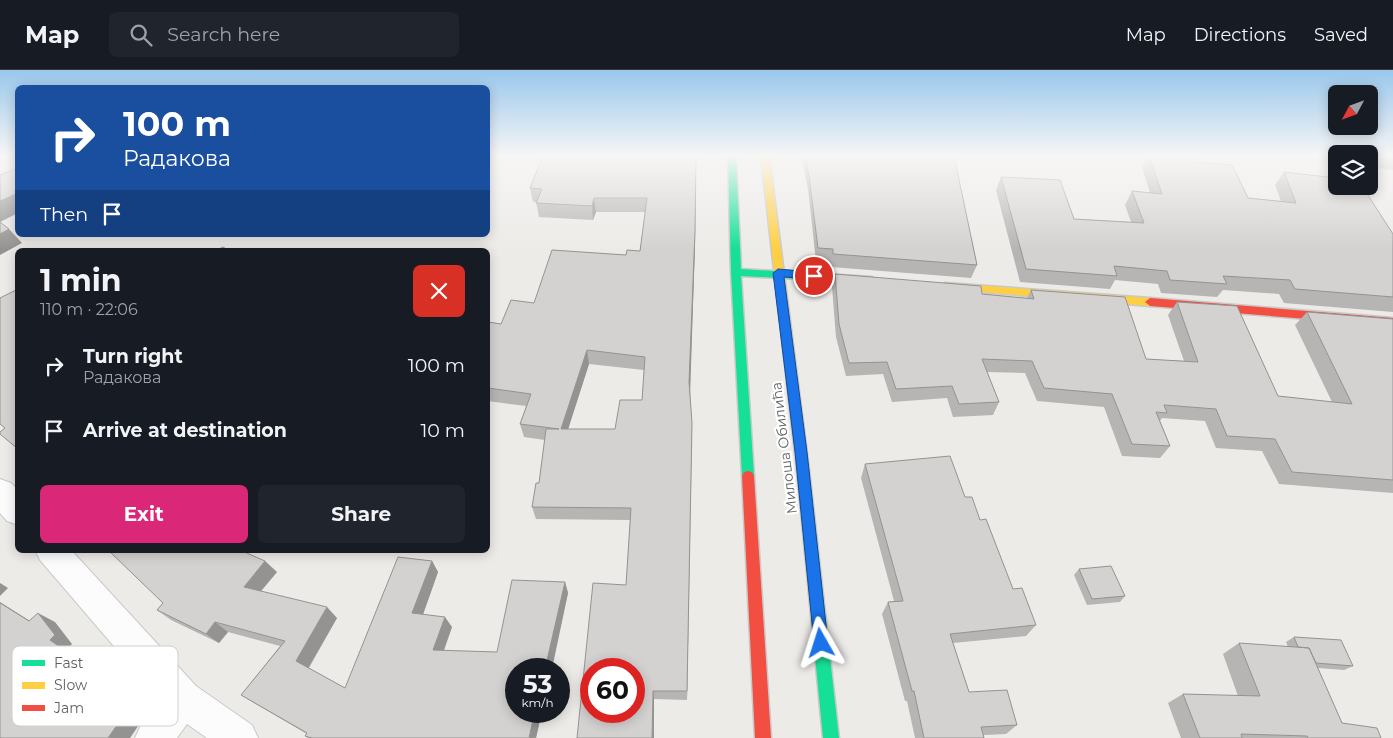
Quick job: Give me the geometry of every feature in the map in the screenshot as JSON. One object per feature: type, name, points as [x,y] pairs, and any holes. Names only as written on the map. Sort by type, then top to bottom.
[{"type":"main road","points":[[733,187],[736,272],[763,738]]},
{"type":"main road","name":"Милоша Обилића","points":[[768,187],[801,452],[831,738]]},
{"type":"main road","points":[[736,272],[778,273],[883,281]]},
{"type":"main road","points":[[932,285],[1393,322]]},
{"type":"street","points":[[0,492],[15,509]]},
{"type":"street","points":[[54,553],[136,646]]},
{"type":"street","points":[[178,693],[183,699],[239,738]]},
{"type":"street","points":[[178,706],[183,699]]},
{"type":"street","points":[[154,738],[163,726]]},
{"type":"building","points":[[0,187],[15,187],[15,194],[0,201]]},
{"type":"building","points":[[530,187],[696,187],[689,382],[692,423],[687,691],[653,691],[652,738],[577,738],[580,709],[580,723],[645,723],[645,658],[585,658],[593,583],[626,585],[631,508],[532,507],[536,483],[539,483],[546,429],[559,429],[520,424],[531,394],[490,388],[490,322],[501,324],[511,300],[534,303],[552,250],[626,255],[627,250],[640,251],[647,198],[594,198],[592,206],[536,203],[542,189]],"holes":[[[587,350],[645,357],[642,400],[620,400],[615,429],[561,429]]]},
{"type":"building","points":[[810,187],[961,187],[977,265],[833,254],[833,249],[818,248]]},
{"type":"building","points":[[1004,187],[1063,187],[1074,219],[1144,223],[1132,191],[1162,194],[1160,187],[1243,187],[1248,198],[1296,203],[1290,187],[1328,187],[1328,195],[1368,195],[1393,234],[1393,297],[1295,289],[1290,280],[1223,276],[1227,284],[1170,280],[1167,271],[1114,266],[1117,276],[1026,269]]},
{"type":"building","points":[[0,222],[9,229],[0,234]]},
{"type":"building","points":[[835,274],[981,286],[982,294],[1034,299],[1031,290],[1125,297],[1146,359],[1198,362],[1177,302],[1237,306],[1278,396],[1352,404],[1307,312],[1393,319],[1393,480],[1292,472],[1275,439],[1227,436],[1216,409],[1164,405],[1167,413],[1156,412],[1170,446],[1132,444],[1112,394],[1044,388],[1032,361],[982,359],[999,402],[959,404],[952,386],[896,389],[887,362],[849,363],[839,324]]},
{"type":"building","points":[[15,290],[15,446],[0,434],[5,428],[0,424],[0,298]]},
{"type":"building","points":[[950,456],[965,497],[972,497],[980,520],[986,519],[1013,589],[1022,588],[1036,625],[950,634],[969,692],[1007,690],[1017,725],[981,727],[984,738],[924,738],[914,691],[912,691],[888,602],[903,601],[865,464]]},
{"type":"building","points":[[111,553],[247,553],[265,561],[244,587],[327,607],[296,661],[345,688],[398,557],[432,561],[412,613],[445,617],[433,650],[497,652],[512,580],[565,582],[548,658],[505,658],[505,723],[532,723],[529,738],[312,738],[305,736],[307,733],[241,695],[285,641],[215,622],[206,634],[157,610],[163,603]]},
{"type":"building","points":[[1111,566],[1125,596],[1092,599],[1079,569]]},
{"type":"building","points":[[0,603],[29,621],[38,613],[55,635],[50,640],[59,646],[12,646],[12,726],[116,726],[108,738],[0,738]]},
{"type":"building","points":[[1294,637],[1341,640],[1353,666],[1316,663],[1309,648],[1298,647]]},
{"type":"building","points":[[1239,643],[1309,648],[1342,723],[1377,728],[1381,738],[1308,738],[1307,736],[1241,734],[1242,738],[1200,738],[1183,694],[1260,696]]},
{"type":"traffic: fast","points":[[733,187],[748,476]]},
{"type":"traffic: fast","points":[[736,272],[872,280]]},
{"type":"traffic: fast","points":[[803,470],[831,738]]},
{"type":"traffic: slow","points":[[769,187],[803,470]]},
{"type":"traffic: slow","points":[[945,286],[1150,302]]},
{"type":"traffic: jam","points":[[1150,302],[1393,322]]},
{"type":"traffic: jam","points":[[748,476],[763,738]]},
{"type":"route","points":[[814,276],[778,273],[801,452],[821,643]]}]
